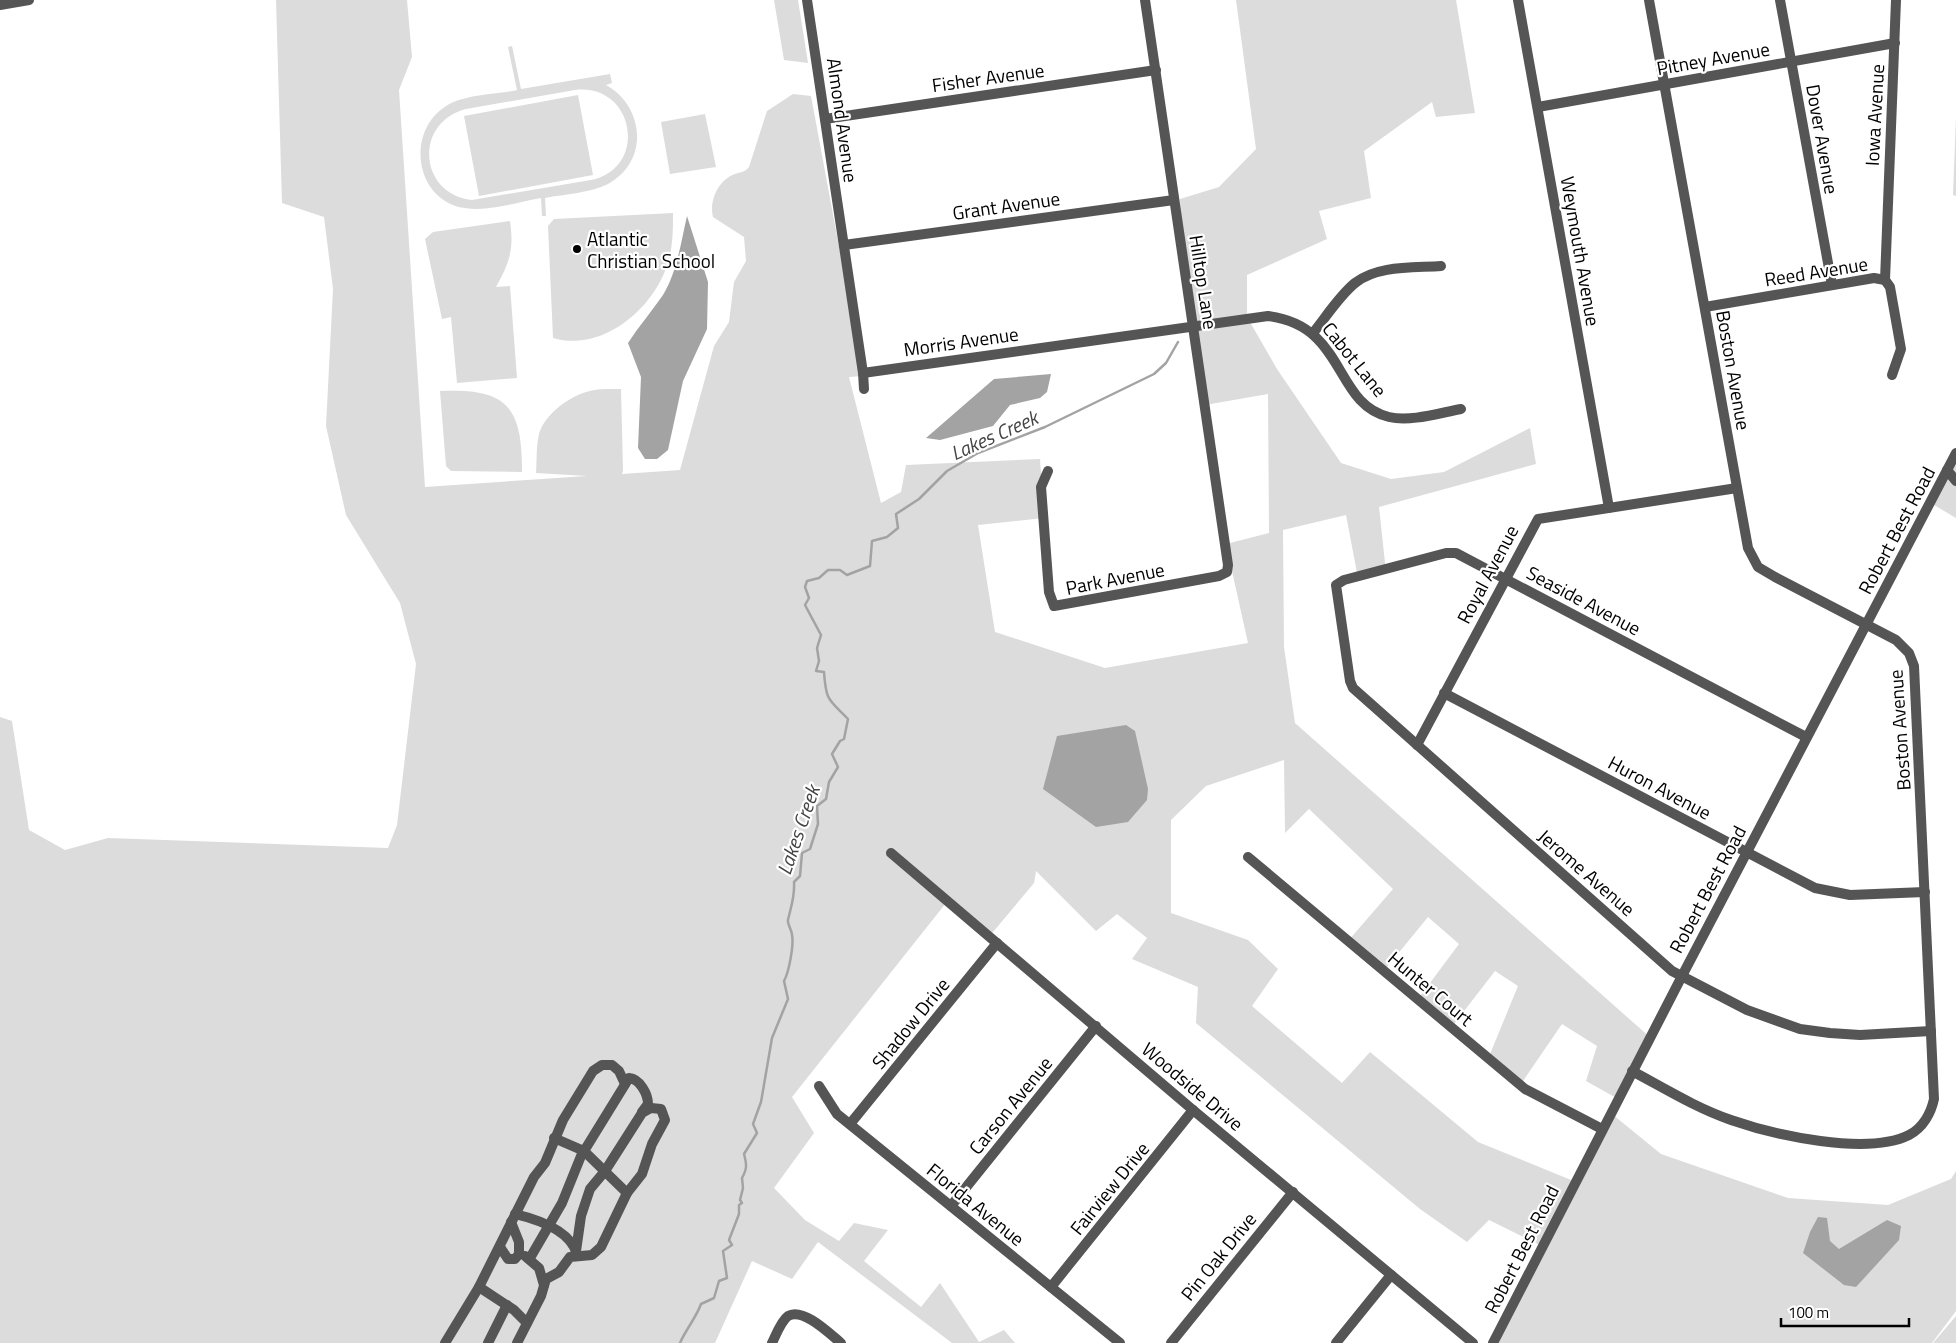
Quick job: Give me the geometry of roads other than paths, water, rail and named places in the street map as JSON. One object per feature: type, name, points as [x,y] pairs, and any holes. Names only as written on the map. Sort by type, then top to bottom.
[{"type":"street","points":[[0,5],[29,0]]},
{"type":"street","name":"Almond Avenue","points":[[807,0],[844,245]]},
{"type":"street","name":"Hilltop Lane","points":[[1145,0],[1228,570]]},
{"type":"street","name":"Weymouth Avenue","points":[[1518,0],[1609,508]]},
{"type":"street","name":"Boston Avenue","points":[[1632,1071],[1713,1113],[1764,1131],[1831,1142],[1892,1141],[1911,1135],[1926,1120],[1933,1104],[1914,666],[1902,645],[1758,567],[1748,548],[1649,0]]},
{"type":"street","name":"Dover Avenue","points":[[1780,0],[1832,285]]},
{"type":"street","name":"Iowa Avenue","points":[[1886,231],[1896,0]]},
{"type":"street","name":"Pitney Avenue","points":[[1538,107],[1895,43]]},
{"type":"street","name":"Fisher Avenue","points":[[825,118],[1156,70]]},
{"type":"street","name":"Grant Avenue","points":[[844,245],[1174,200]]},
{"type":"street","name":"Reed Avenue","points":[[1704,307],[1874,278],[1884,280],[1886,231]]},
{"type":"street","points":[[844,245],[864,389]]},
{"type":"street","points":[[1313,333],[1342,297],[1360,279],[1377,272],[1441,266]]},
{"type":"street","points":[[1884,280],[1890,287],[1900,349],[1892,375]]},
{"type":"street","name":"Cabot Lane","points":[[1193,325],[1268,316],[1288,320],[1313,333],[1328,349],[1358,397],[1376,412],[1401,418],[1461,409]]},
{"type":"street","name":"Morris Avenue","points":[[863,373],[1193,325]]},
{"type":"street","name":"Robert Best Road","points":[[1492,1343],[1746,852],[1956,453]]},
{"type":"street","points":[[1947,470],[1956,481]]},
{"type":"street","name":"Park Avenue","points":[[1048,471],[1041,487],[1049,592],[1054,606],[1219,576],[1228,570]]},
{"type":"street","name":"Royal Avenue","points":[[1417,745],[1538,519],[1737,488]]},
{"type":"street","name":"Seaside Avenue","points":[[1336,585],[1344,580],[1450,553],[1460,554],[1806,737]]},
{"type":"street","name":"Jerome Avenue","points":[[1336,585],[1351,686],[1672,970],[1747,1010],[1800,1029],[1830,1034],[1860,1035],[1931,1031]]},
{"type":"street","name":"Huron Avenue","points":[[1444,693],[1815,888],[1858,895],[1925,892]]},
{"type":"street","name":"Woodside Drive","points":[[891,853],[1473,1343]]},
{"type":"street","name":"Hunter Court","points":[[1248,857],[1524,1089],[1602,1129]]},
{"type":"street","name":"Shadow Drive","points":[[850,1124],[997,943]]},
{"type":"street","name":"Carson Avenue","points":[[951,1206],[1096,1026]]},
{"type":"street","points":[[445,1343],[479,1287],[574,1101],[598,1067],[608,1064],[614,1066],[625,1084]]},
{"type":"street","points":[[530,1258],[550,1227],[584,1152],[629,1078],[634,1079],[646,1092],[648,1104],[605,1171],[589,1191],[581,1216],[576,1253]]},
{"type":"street","name":"Florida Avenue","points":[[819,1086],[837,1114],[1120,1343]]},
{"type":"street","points":[[517,1343],[546,1280],[559,1272],[570,1257],[576,1253],[592,1255],[598,1250],[627,1192],[642,1174],[652,1144],[665,1120],[664,1113],[659,1108],[651,1108],[642,1113]]},
{"type":"street","name":"Fairview Drive","points":[[1051,1287],[1194,1110]]},
{"type":"street","points":[[554,1138],[584,1152],[627,1192]]},
{"type":"street","name":"Pin Oak Drive","points":[[1171,1343],[1293,1192]]},
{"type":"street","points":[[513,1218],[536,1219],[564,1237],[576,1253]]},
{"type":"street","points":[[500,1247],[508,1259],[515,1259],[519,1254],[520,1242],[513,1218]]},
{"type":"street","points":[[519,1254],[530,1258],[539,1268],[544,1285]]},
{"type":"street","points":[[1336,1343],[1391,1275]]},
{"type":"street","points":[[479,1287],[507,1305],[527,1322]]},
{"type":"street","points":[[488,1343],[507,1305]]},
{"type":"street","points":[[772,1343],[788,1316],[798,1314],[810,1319],[841,1343]]},
{"type":"waterway","name":"Lakes Creek","points":[[680,1343],[701,1304],[714,1298],[719,1281],[727,1278],[723,1251],[732,1245],[729,1240],[739,1214],[739,1205],[742,1203],[740,1200],[743,1188],[742,1178],[746,1167],[744,1154],[757,1133],[753,1124],[761,1102],[772,1038],[788,999],[784,981],[792,952],[792,935],[788,921],[794,882],[800,876],[802,853],[810,849],[818,824],[817,806],[826,799],[829,782],[838,767],[832,754],[840,741],[844,739],[848,719],[827,695],[824,672],[816,671],[819,661],[817,648],[821,635],[805,605],[809,598],[805,587],[807,581],[819,578],[828,570],[840,570],[847,575],[870,566],[872,541],[887,537],[898,528],[896,514],[919,499],[947,471],[978,453],[1045,427],[1154,374],[1166,363],[1178,342]]},
{"type":"place","name":"Atlantic Christian School","points":[[577,249]]}]
